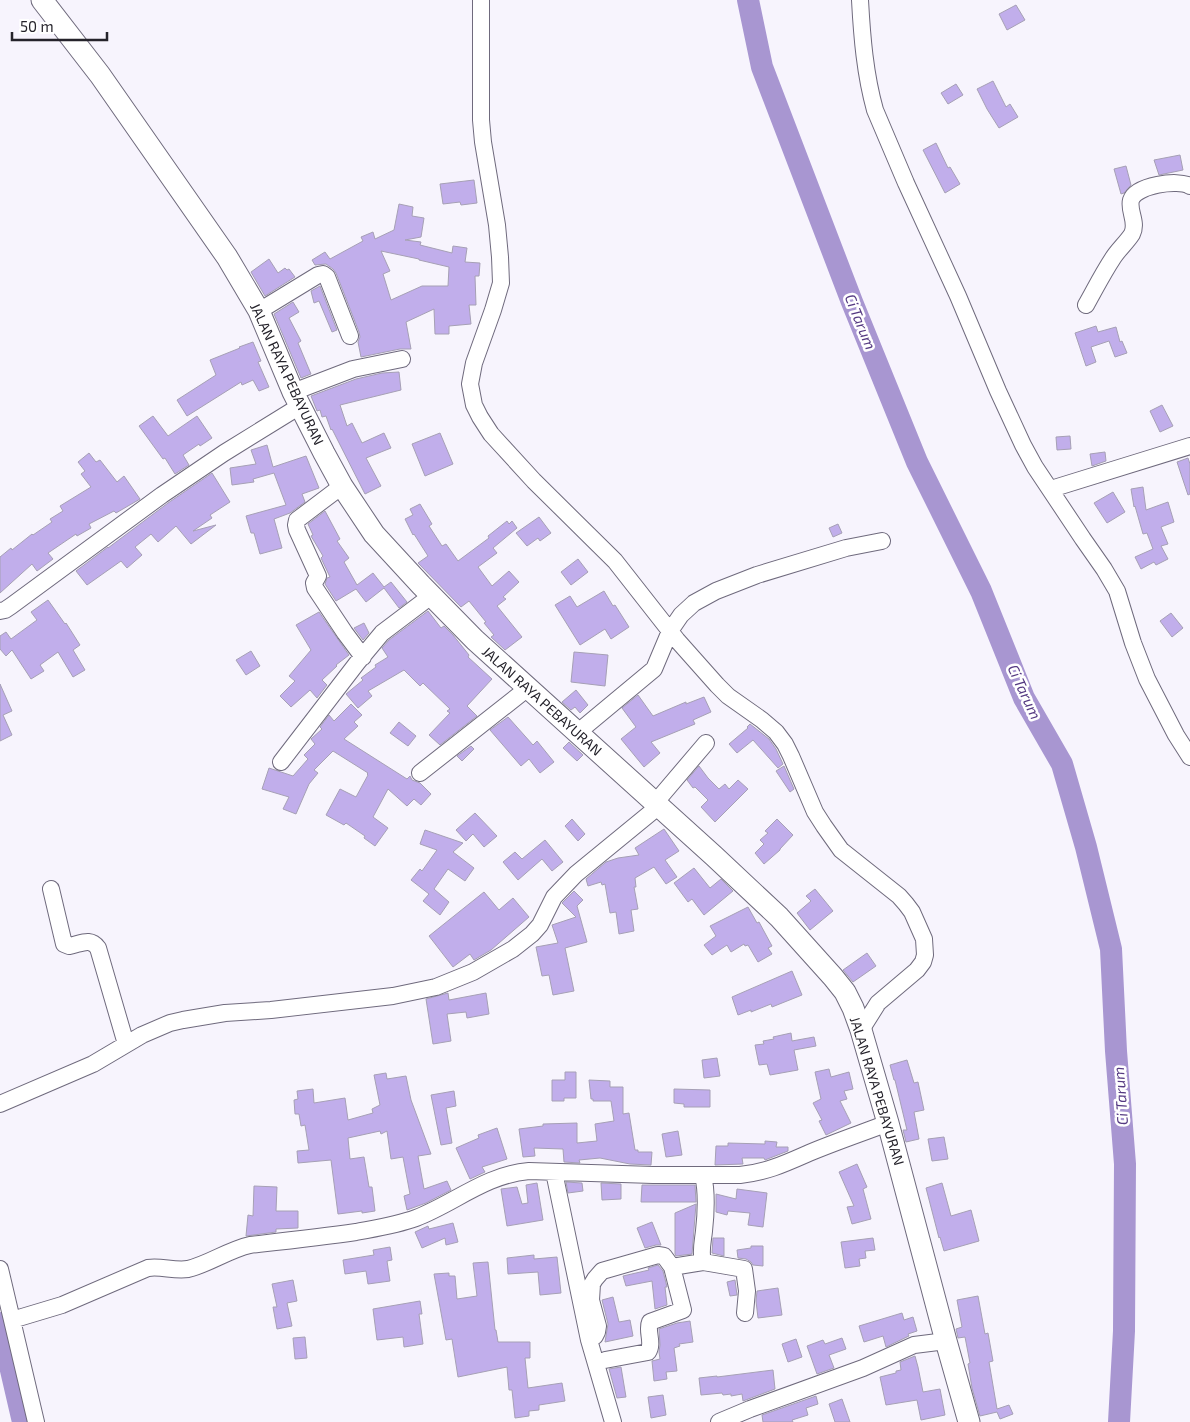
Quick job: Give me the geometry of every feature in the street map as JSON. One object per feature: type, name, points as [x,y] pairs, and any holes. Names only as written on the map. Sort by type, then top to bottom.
[{"type":"main road","name":"JALAN RAYA PEBAYURAN","points":[[42,0],[100,76],[222,249],[259,311],[296,399],[342,486],[374,534],[431,596],[475,640],[779,917],[844,992],[861,1030],[969,1422]]},
{"type":"street","points":[[480,0],[482,134],[497,225],[501,283],[474,363],[470,384],[474,405],[492,434],[534,481],[615,562],[703,669],[728,696],[776,732],[785,744],[807,794],[824,826],[841,850],[899,896],[906,904],[924,939],[924,962],[878,1003],[861,1030]]},
{"type":"street","points":[[860,0],[868,79],[875,110],[906,183],[1023,445],[1035,467],[1104,569],[1116,591],[1147,679],[1176,735],[1190,757]]},
{"type":"street","points":[[1086,305],[1112,259],[1132,233],[1134,223],[1130,206],[1131,198],[1137,192],[1148,187],[1180,183],[1190,186]]},
{"type":"street","points":[[259,311],[318,275],[323,274],[327,277],[350,336]]},
{"type":"street","points":[[0,611],[5,610],[296,399],[353,369],[402,359]]},
{"type":"street","points":[[1051,490],[1190,446]]},
{"type":"street","points":[[342,486],[297,520],[296,525],[318,576],[314,583],[315,588],[363,657]]},
{"type":"street","points":[[577,733],[654,669],[674,635],[682,615],[694,603],[716,591],[757,575],[846,548],[882,542]]},
{"type":"street","points":[[281,762],[382,633],[431,596]]},
{"type":"street","points":[[420,773],[528,688]]},
{"type":"street","points":[[0,1104],[93,1064],[142,1035],[170,1023],[196,1017],[394,996],[436,987],[473,972],[513,950],[532,934],[540,925],[554,897],[657,805],[706,742]]},
{"type":"street","points":[[51,890],[64,944],[69,946],[89,941],[98,948],[126,1044]]},
{"type":"street","points":[[12,1320],[62,1305],[148,1268],[174,1270],[189,1268],[237,1248],[250,1245],[398,1224],[417,1218],[500,1176],[516,1172],[740,1175],[767,1170],[888,1123]]},
{"type":"street","points":[[554,1172],[589,1340],[613,1422]]},
{"type":"street","points":[[703,1175],[706,1212],[702,1249],[703,1262]]},
{"type":"street","points":[[589,1340],[595,1336],[598,1326],[591,1300],[592,1284],[595,1278],[602,1271],[658,1255],[664,1256],[672,1267],[683,1310],[650,1322],[648,1326],[651,1348],[648,1352],[605,1360]]},
{"type":"street","points":[[672,1267],[703,1262],[744,1270],[747,1291],[745,1313]]},
{"type":"street","points":[[0,1269],[36,1422]]},
{"type":"street","points":[[719,1422],[863,1368],[914,1345],[946,1341]]},
{"type":"building","points":[[1016,5],[1025,20],[1007,30],[999,14]]},
{"type":"building","points":[[993,81],[1006,107],[1010,104],[1018,117],[999,128],[977,89]]},
{"type":"building","points":[[956,84],[963,95],[948,104],[941,93]]},
{"type":"building","points":[[936,143],[948,168],[950,167],[960,184],[945,193],[923,150]]},
{"type":"building","points":[[1180,155],[1183,170],[1159,175],[1154,160]]},
{"type":"building","points":[[1126,166],[1131,185],[1121,194],[1114,169]]},
{"type":"building","points":[[474,180],[477,203],[461,205],[460,202],[443,204],[440,184]]},
{"type":"building","points":[[399,204],[413,207],[412,216],[424,218],[421,237],[405,240],[421,242],[420,245],[452,253],[453,246],[467,248],[465,262],[480,263],[479,276],[475,276],[476,305],[469,305],[471,324],[449,326],[449,334],[435,334],[434,309],[406,322],[411,349],[400,349],[361,357],[358,342],[359,332],[336,273],[326,264],[315,265],[312,260],[325,252],[330,259],[363,241],[361,237],[373,232],[375,239],[394,230]],"holes":[[[381,251],[449,267],[448,286],[422,286],[391,300],[383,274],[390,271]]]},
{"type":"building","points":[[269,259],[278,273],[285,268],[289,269],[295,277],[265,296],[251,272]]},
{"type":"building","points":[[320,286],[337,330],[332,332],[319,301],[314,303],[311,291]]},
{"type":"building","points":[[293,302],[299,312],[289,318],[301,341],[298,343],[311,374],[301,378],[274,314]]},
{"type":"building","points":[[1096,326],[1098,332],[1116,327],[1120,342],[1122,341],[1127,353],[1115,357],[1109,341],[1091,347],[1096,362],[1086,366],[1075,333]]},
{"type":"building","points":[[253,342],[261,361],[258,362],[269,387],[259,391],[253,380],[242,385],[241,382],[187,416],[177,400],[216,375],[210,360]]},
{"type":"building","points":[[399,372],[401,390],[340,405],[347,426],[352,423],[362,443],[384,433],[391,448],[366,458],[381,486],[365,494],[331,430],[326,416],[322,417],[320,410],[317,411],[311,396],[356,379],[382,373]]},
{"type":"building","points":[[1162,405],[1173,426],[1160,432],[1150,411]]},
{"type":"building","points":[[153,416],[168,436],[197,416],[212,438],[183,455],[189,465],[175,474],[165,458],[163,459],[139,426]]},
{"type":"building","points":[[440,433],[453,464],[425,476],[412,444]]},
{"type":"building","points":[[1070,436],[1071,449],[1057,450],[1056,437]]},
{"type":"building","points":[[267,445],[273,467],[306,456],[319,488],[302,494],[305,502],[290,513],[274,519],[282,548],[260,554],[254,533],[251,533],[246,516],[286,505],[274,473],[253,479],[254,482],[232,485],[230,468],[256,464],[251,450]]},
{"type":"building","points":[[1105,452],[1106,461],[1092,466],[1090,454]]},
{"type":"building","points":[[89,453],[96,462],[100,460],[117,482],[124,476],[140,499],[116,513],[114,511],[89,524],[91,528],[77,536],[76,534],[48,553],[53,559],[37,571],[32,564],[0,593],[0,557],[52,522],[50,519],[63,511],[60,506],[91,487],[81,474],[85,471],[78,462]]},
{"type":"building","points":[[1188,458],[1190,464],[1190,494],[1188,495],[1177,462]]},
{"type":"building","points":[[212,473],[230,502],[210,515],[212,518],[193,531],[216,525],[191,544],[176,526],[158,542],[151,534],[135,547],[142,555],[127,568],[121,561],[87,585],[76,571]]},
{"type":"building","points":[[1143,487],[1146,510],[1168,502],[1174,522],[1161,527],[1168,544],[1161,546],[1168,559],[1156,565],[1154,562],[1141,569],[1135,557],[1153,549],[1147,533],[1143,534],[1134,507],[1131,489]]},
{"type":"building","points":[[1113,492],[1125,512],[1107,523],[1094,503]]},
{"type":"building","points":[[420,504],[432,524],[429,526],[442,546],[446,544],[458,561],[489,538],[488,536],[507,521],[509,524],[512,521],[517,528],[493,548],[497,553],[478,567],[492,586],[509,571],[519,582],[503,597],[506,599],[497,606],[522,637],[505,650],[491,637],[494,635],[469,601],[461,607],[418,563],[428,556],[413,535],[405,519],[413,515],[410,509]]},
{"type":"building","points":[[325,511],[340,539],[337,541],[349,558],[344,562],[357,585],[373,573],[384,587],[391,582],[407,602],[399,608],[384,588],[366,602],[356,589],[336,601],[325,584],[327,578],[330,577],[321,558],[323,556],[311,536],[313,535],[308,524]]},
{"type":"building","points":[[539,517],[551,533],[540,541],[538,538],[527,546],[516,533]]},
{"type":"building","points":[[838,524],[842,533],[833,537],[829,528]]},
{"type":"building","points":[[578,559],[588,572],[571,585],[561,572]]},
{"type":"building","points":[[604,591],[629,627],[611,639],[605,629],[580,645],[555,605],[570,596],[577,607]]},
{"type":"building","points":[[48,600],[80,645],[73,650],[85,670],[73,677],[58,652],[40,665],[44,671],[31,679],[12,650],[6,656],[0,649],[0,636],[6,632],[11,639],[37,620],[31,612]]},
{"type":"building","points":[[428,611],[441,628],[444,626],[453,635],[469,655],[468,657],[492,679],[467,706],[477,716],[440,745],[429,735],[450,713],[447,711],[450,709],[423,683],[420,686],[404,670],[368,691],[372,696],[358,708],[346,694],[363,680],[361,678],[376,667],[375,665],[388,657],[382,648],[389,640]]},
{"type":"building","points":[[319,612],[349,655],[322,680],[327,685],[317,698],[310,690],[291,707],[280,696],[295,681],[289,676],[311,650],[296,625]]},
{"type":"building","points":[[1171,613],[1183,628],[1172,637],[1160,621]]},
{"type":"building","points":[[364,623],[369,633],[363,640],[354,628]]},
{"type":"building","points":[[251,651],[260,666],[246,675],[236,660]]},
{"type":"building","points":[[574,652],[608,655],[605,686],[571,682]]},
{"type":"building","points":[[0,684],[12,711],[3,715],[12,735],[0,741]]},
{"type":"building","points":[[576,690],[588,705],[580,713],[575,707],[571,710],[562,702]]},
{"type":"building","points":[[638,695],[653,716],[686,702],[686,704],[704,697],[711,712],[693,720],[695,724],[651,742],[660,753],[644,767],[621,739],[636,727],[622,708]]},
{"type":"building","points":[[351,704],[362,715],[354,722],[358,726],[344,739],[407,779],[410,776],[412,780],[420,783],[431,794],[421,805],[414,799],[407,806],[388,789],[373,817],[388,828],[375,846],[364,838],[365,836],[346,823],[344,825],[326,815],[340,789],[356,797],[368,775],[368,773],[333,751],[314,770],[318,773],[309,784],[296,814],[283,809],[289,797],[262,789],[269,768],[293,776],[308,759],[304,755],[315,744],[311,739],[322,729],[320,727],[329,715],[334,721]]},
{"type":"building","points":[[508,717],[533,745],[537,741],[554,762],[540,773],[529,759],[521,766],[490,730]]},
{"type":"building","points":[[399,722],[416,736],[408,746],[390,733]]},
{"type":"building","points":[[750,724],[769,739],[776,749],[783,764],[778,768],[753,740],[737,753],[729,744],[748,728]]},
{"type":"building","points":[[569,742],[583,755],[577,761],[563,748]]},
{"type":"building","points":[[471,746],[474,749],[462,761],[457,756]]},
{"type":"building","points":[[699,766],[719,789],[725,784],[729,789],[738,780],[748,789],[715,822],[701,807],[708,800],[695,787],[693,788],[687,780]]},
{"type":"building","points":[[784,766],[794,789],[790,792],[776,771]]},
{"type":"building","points":[[475,813],[497,836],[484,847],[473,834],[466,841],[456,830]]},
{"type":"building","points":[[572,819],[585,834],[578,841],[565,826]]},
{"type":"building","points":[[777,819],[793,835],[764,864],[755,853],[764,844],[760,840],[768,833],[765,831]]},
{"type":"building","points":[[664,829],[679,851],[665,860],[677,877],[666,884],[654,867],[635,878],[636,887],[634,887],[638,909],[631,910],[634,931],[619,934],[616,912],[610,913],[605,884],[602,885],[601,882],[588,886],[586,879],[606,862],[639,855],[635,848]]},
{"type":"building","points":[[425,830],[463,843],[453,852],[474,868],[465,881],[448,869],[434,889],[449,902],[440,915],[423,901],[429,894],[411,880],[420,869],[422,871],[437,850],[420,844]]},
{"type":"building","points":[[545,840],[563,862],[552,871],[542,859],[518,880],[503,862],[515,852],[522,859]]},
{"type":"building","points":[[694,868],[710,888],[721,879],[733,891],[704,915],[692,899],[688,902],[674,883]]},
{"type":"building","points":[[815,889],[833,911],[810,930],[797,913],[811,901],[806,896]]},
{"type":"building","points":[[574,891],[583,900],[577,906],[587,942],[565,948],[574,991],[553,995],[549,975],[542,976],[536,947],[558,943],[552,925],[576,917],[562,903]]},
{"type":"building","points":[[484,892],[499,910],[513,898],[529,917],[491,950],[474,960],[470,954],[453,967],[429,936]]},
{"type":"building","points":[[748,907],[757,923],[759,922],[772,946],[768,948],[772,954],[758,962],[748,945],[745,946],[744,944],[731,952],[727,945],[712,955],[704,945],[716,936],[710,926]]},
{"type":"building","points":[[867,953],[876,966],[853,982],[843,970]]},
{"type":"building","points":[[792,971],[802,995],[772,1007],[771,1004],[738,1015],[732,997]]},
{"type":"building","points":[[448,993],[449,1000],[486,993],[489,1014],[467,1018],[466,1012],[447,1014],[451,1041],[433,1044],[426,999]]},
{"type":"building","points":[[791,1033],[792,1041],[814,1037],[816,1046],[794,1050],[798,1070],[770,1075],[767,1064],[759,1065],[755,1045],[764,1044],[763,1041],[774,1039],[773,1037]]},
{"type":"building","points":[[717,1058],[720,1076],[704,1078],[702,1060]]},
{"type":"building","points":[[907,1060],[914,1083],[918,1082],[924,1110],[914,1112],[919,1139],[906,1142],[903,1130],[907,1130],[890,1065]]},
{"type":"building","points":[[829,1069],[831,1077],[849,1072],[853,1089],[844,1091],[847,1099],[840,1101],[851,1123],[826,1135],[819,1121],[822,1120],[813,1103],[821,1099],[815,1072]]},
{"type":"building","points":[[565,1072],[576,1072],[576,1098],[552,1101],[552,1080],[565,1080]]},
{"type":"building","points":[[386,1073],[387,1079],[406,1076],[411,1100],[431,1154],[418,1156],[424,1189],[447,1181],[451,1190],[407,1210],[404,1196],[410,1194],[403,1157],[391,1159],[387,1131],[381,1134],[380,1131],[348,1138],[350,1159],[364,1157],[369,1187],[372,1187],[375,1211],[338,1214],[331,1160],[298,1163],[297,1151],[309,1150],[305,1125],[301,1126],[299,1114],[295,1114],[294,1100],[298,1099],[297,1091],[313,1089],[314,1103],[345,1098],[348,1120],[373,1113],[372,1109],[380,1105],[374,1075]]},
{"type":"building","points":[[589,1080],[610,1081],[610,1087],[623,1087],[623,1114],[629,1113],[635,1150],[638,1150],[638,1152],[652,1152],[651,1165],[630,1164],[600,1158],[579,1160],[580,1163],[564,1162],[563,1149],[534,1148],[535,1156],[523,1157],[519,1129],[543,1126],[543,1124],[577,1123],[577,1143],[597,1141],[595,1124],[614,1121],[611,1101],[593,1101],[591,1099]]},
{"type":"building","points":[[674,1089],[710,1090],[710,1107],[684,1107],[684,1104],[674,1103]]},
{"type":"building","points":[[454,1091],[456,1106],[446,1108],[452,1143],[441,1145],[431,1095]]},
{"type":"building","points":[[497,1128],[507,1159],[482,1167],[485,1172],[470,1179],[456,1148],[479,1138],[478,1135]]},
{"type":"building","points":[[678,1131],[682,1155],[666,1157],[662,1134]]},
{"type":"building","points":[[944,1137],[948,1159],[932,1161],[928,1139]]},
{"type":"building","points":[[765,1141],[777,1142],[776,1147],[788,1147],[788,1151],[765,1160],[764,1158],[742,1158],[743,1164],[715,1165],[716,1146],[728,1146],[728,1143],[765,1144]]},
{"type":"building","points":[[857,1164],[867,1187],[863,1189],[871,1219],[852,1224],[847,1207],[854,1206],[839,1172]]},
{"type":"building","points":[[566,1182],[582,1183],[583,1191],[568,1193]]},
{"type":"building","points":[[537,1183],[543,1220],[507,1226],[501,1189],[517,1187],[522,1204],[528,1203],[526,1185]]},
{"type":"building","points":[[601,1183],[621,1184],[621,1199],[602,1200]]},
{"type":"building","points":[[942,1183],[951,1216],[971,1210],[979,1241],[944,1251],[926,1188]]},
{"type":"building","points":[[642,1185],[695,1185],[696,1202],[641,1202]]},
{"type":"building","points":[[254,1186],[277,1187],[276,1211],[298,1211],[298,1228],[276,1229],[276,1232],[246,1236],[248,1215],[253,1216]]},
{"type":"building","points":[[737,1189],[767,1193],[763,1227],[748,1225],[750,1213],[728,1211],[727,1215],[716,1212],[716,1194],[736,1199]]},
{"type":"building","points":[[696,1204],[692,1254],[676,1256],[675,1213]]},
{"type":"building","points":[[652,1222],[661,1245],[645,1248],[637,1228]]},
{"type":"building","points":[[453,1223],[458,1242],[446,1245],[445,1238],[422,1248],[415,1232],[428,1226],[429,1229]]},
{"type":"building","points":[[713,1238],[724,1238],[724,1256],[712,1253]]},
{"type":"building","points":[[873,1238],[875,1250],[865,1251],[866,1258],[859,1259],[860,1266],[845,1268],[841,1242]]},
{"type":"building","points":[[751,1246],[763,1246],[763,1266],[753,1265],[746,1259],[738,1258],[737,1250],[751,1248]]},
{"type":"building","points":[[390,1247],[392,1260],[387,1261],[390,1281],[368,1284],[366,1271],[345,1274],[343,1260],[374,1255],[373,1250]]},
{"type":"building","points":[[534,1255],[534,1259],[557,1257],[561,1293],[540,1295],[538,1272],[508,1274],[507,1258]]},
{"type":"building","points":[[488,1262],[498,1342],[530,1342],[530,1358],[525,1358],[528,1388],[562,1383],[565,1401],[539,1405],[539,1410],[529,1411],[529,1416],[515,1418],[512,1390],[509,1390],[507,1367],[458,1377],[452,1339],[446,1340],[434,1274],[449,1273],[449,1276],[455,1276],[457,1299],[477,1296],[473,1263]]},
{"type":"building","points":[[658,1265],[663,1271],[667,1287],[665,1287],[667,1305],[655,1309],[652,1281],[626,1286],[623,1276],[649,1270],[648,1268]]},
{"type":"building","points":[[293,1280],[297,1301],[287,1303],[292,1326],[277,1329],[273,1307],[277,1307],[272,1284]]},
{"type":"building","points":[[735,1280],[737,1295],[730,1296],[727,1282]]},
{"type":"building","points":[[778,1288],[782,1315],[758,1318],[757,1291]]},
{"type":"building","points":[[978,1296],[985,1334],[988,1333],[993,1361],[989,1362],[997,1409],[1009,1405],[1013,1414],[1000,1419],[997,1412],[980,1416],[972,1388],[965,1337],[958,1338],[956,1329],[962,1327],[957,1300]]},
{"type":"building","points":[[613,1297],[619,1322],[630,1320],[633,1336],[605,1342],[608,1324],[602,1300]]},
{"type":"building","points":[[420,1301],[422,1314],[419,1314],[423,1344],[404,1347],[403,1337],[377,1340],[373,1309]]},
{"type":"building","points":[[902,1313],[904,1320],[913,1317],[917,1331],[886,1347],[883,1336],[864,1342],[859,1326]]},
{"type":"building","points":[[690,1321],[693,1342],[679,1344],[680,1346],[674,1348],[677,1371],[666,1372],[667,1379],[654,1381],[652,1361],[660,1359],[659,1329]]},
{"type":"building","points":[[305,1337],[307,1358],[295,1359],[293,1338]]},
{"type":"building","points":[[842,1338],[846,1349],[829,1355],[834,1368],[817,1374],[807,1346],[823,1340],[825,1344]]},
{"type":"building","points":[[796,1339],[802,1357],[788,1362],[782,1344]]},
{"type":"building","points":[[915,1356],[923,1392],[940,1389],[945,1415],[921,1420],[917,1400],[886,1405],[880,1377],[901,1370],[900,1362]]},
{"type":"building","points":[[621,1367],[626,1397],[617,1398],[609,1369]]},
{"type":"building","points":[[773,1370],[775,1389],[743,1401],[742,1394],[731,1396],[731,1394],[723,1395],[722,1393],[701,1395],[699,1378]]},
{"type":"building","points":[[663,1395],[666,1415],[651,1418],[648,1397]]},
{"type":"building","points":[[816,1396],[818,1404],[806,1408],[808,1415],[792,1420],[793,1422],[763,1422],[762,1415]]},
{"type":"building","points":[[842,1399],[850,1422],[835,1422],[829,1404]]},
{"type":"waterway","name":"Ci Tarum","points":[[748,0],[762,67],[852,302],[917,462],[981,591],[1024,698],[1062,764],[1086,847],[1111,949],[1116,1051],[1125,1164],[1124,1331],[1119,1422]]},
{"type":"waterway","points":[[0,1323],[23,1422]]}]
